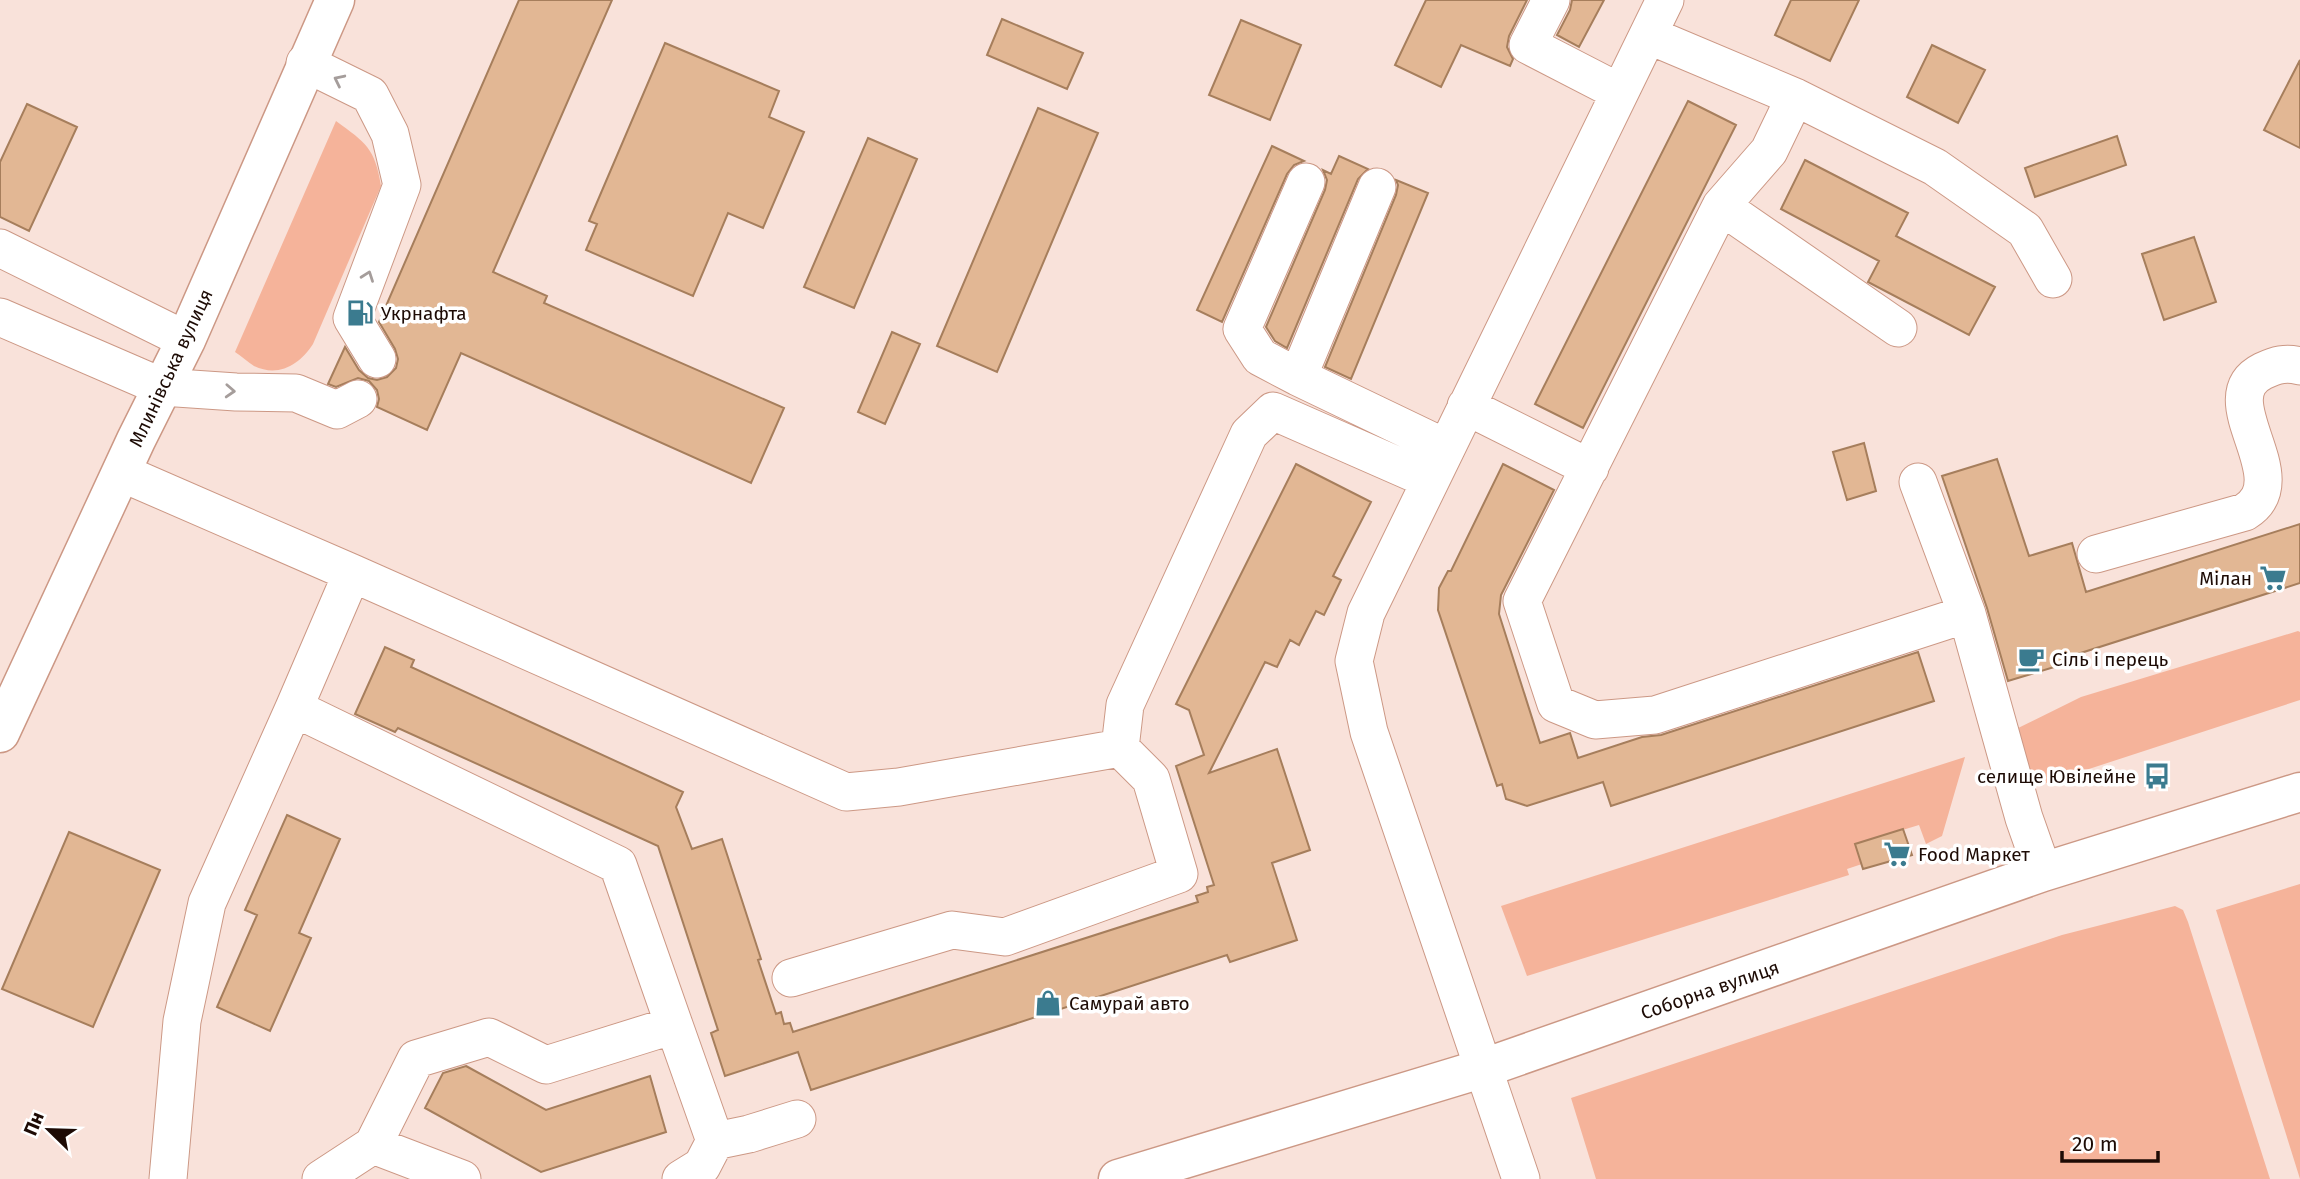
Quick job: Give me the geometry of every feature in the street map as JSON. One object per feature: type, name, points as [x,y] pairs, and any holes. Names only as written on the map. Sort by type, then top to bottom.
[{"type":"main road","name":"Млинівська вулиця","points":[[0,733],[186,340],[305,63],[335,0]]},
{"type":"main road","name":"Соборна вулиця","points":[[1118,1179],[1484,1068],[2043,872],[2300,792]]},
{"type":"street","points":[[1551,0],[1528,45],[1619,92]]},
{"type":"street","points":[[1521,1179],[1369,732],[1354,661],[1366,613],[1665,0]]},
{"type":"street","points":[[1648,35],[1795,97],[1936,167],[2025,230],[2053,279]]},
{"type":"street","points":[[305,63],[370,95],[390,134],[402,185],[352,318],[377,359]]},
{"type":"street","points":[[1795,97],[1769,151],[1721,206],[1521,601],[1556,704],[1595,720],[1656,715],[1967,614]]},
{"type":"street","points":[[1306,182],[1242,329],[1260,357],[1446,447]]},
{"type":"street","points":[[1298,377],[1377,187]]},
{"type":"street","points":[[1721,206],[1898,328]]},
{"type":"street","points":[[0,248],[186,340]]},
{"type":"street","points":[[0,317],[162,387],[296,393],[337,410],[358,399]]},
{"type":"street","points":[[2096,554],[2245,512],[2256,505],[2264,481],[2246,413],[2244,395],[2250,379],[2264,371],[2287,362],[2300,366]]},
{"type":"street","points":[[1466,406],[1590,468]]},
{"type":"street","points":[[1120,748],[1125,705],[1249,434],[1273,411],[1430,480]]},
{"type":"street","points":[[122,473],[846,792],[898,787],[1120,748]]},
{"type":"street","points":[[1918,482],[1967,614],[2024,818],[2043,872]]},
{"type":"street","points":[[167,1179],[181,1021],[207,902],[352,573]]},
{"type":"street","points":[[294,708],[618,865],[715,1141],[702,1166],[681,1179]]},
{"type":"street","points":[[791,978],[952,930],[1005,937],[1179,874],[1152,779],[1120,748]]},
{"type":"street","points":[[321,1179],[373,1145],[416,1059],[489,1037],[546,1065],[674,1025]]},
{"type":"street","points":[[715,1141],[797,1119]]},
{"type":"street","points":[[373,1145],[462,1179]]},
{"type":"shaded area","points":[[336,121],[368,148],[376,163],[381,186],[313,344],[302,358],[288,367],[280,370],[263,369],[254,366],[235,352]]},
{"type":"shaded area","points":[[2298,631],[2300,700],[2040,785],[2027,779],[2012,731],[2081,697]]},
{"type":"shaded area","points":[[1965,757],[1942,836],[1926,844],[1919,825],[1856,844],[1862,864],[1847,869],[1849,875],[1527,976],[1501,906]]},
{"type":"shaded area","points":[[2300,884],[2300,1179],[2216,910]]},
{"type":"shaded area","points":[[2175,906],[2183,910],[2188,922],[2270,1179],[1596,1179],[1571,1098],[2062,935]]},
{"type":"building","points":[[519,0],[612,0],[493,272],[547,296],[544,303],[784,408],[751,483],[461,353],[427,430],[377,407],[377,390],[369,381],[358,378],[336,387],[328,384],[345,347],[359,370],[368,378],[377,380],[387,377],[396,368],[398,359],[395,349],[379,322]]},
{"type":"building","points":[[1426,0],[1527,0],[1509,36],[1507,47],[1513,59],[1510,66],[1461,45],[1441,87],[1395,65]]},
{"type":"building","points":[[1572,0],[1604,0],[1579,47],[1557,35],[1570,10]]},
{"type":"building","points":[[1791,0],[1859,0],[1830,61],[1775,35]]},
{"type":"building","points":[[1002,19],[1083,53],[1067,89],[987,55]]},
{"type":"building","points":[[1241,20],[1301,45],[1270,120],[1209,95]]},
{"type":"building","points":[[665,43],[779,91],[769,117],[804,132],[763,228],[728,213],[693,296],[586,250],[597,224],[589,221]]},
{"type":"building","points":[[1932,45],[1985,70],[1958,123],[1907,97]]},
{"type":"building","points":[[2300,60],[2300,148],[2264,130]]},
{"type":"building","points":[[1688,101],[1736,125],[1583,428],[1535,404]]},
{"type":"building","points":[[27,104],[77,127],[29,231],[0,217],[0,162]]},
{"type":"building","points":[[1038,108],[1098,133],[997,372],[937,346]]},
{"type":"building","points":[[2117,136],[2126,165],[2035,197],[2025,168]]},
{"type":"building","points":[[868,138],[917,159],[854,308],[804,287]]},
{"type":"building","points":[[1272,146],[1304,161],[1294,165],[1287,174],[1222,322],[1197,310]]},
{"type":"building","points":[[1339,156],[1368,169],[1358,179],[1287,348],[1275,341],[1266,327],[1325,190],[1327,180],[1323,170],[1331,174]]},
{"type":"building","points":[[1805,160],[1908,213],[1896,236],[1995,287],[1969,335],[1868,282],[1879,261],[1781,209]]},
{"type":"building","points":[[1396,180],[1428,193],[1351,379],[1325,367],[1396,195]]},
{"type":"building","points":[[2194,237],[2216,302],[2164,320],[2142,254]]},
{"type":"building","points":[[892,332],[920,344],[885,424],[858,412]]},
{"type":"building","points":[[1864,443],[1876,491],[1847,500],[1833,452]]},
{"type":"building","points":[[1997,459],[2029,556],[2072,543],[2086,592],[2300,524],[2300,583],[2062,659],[2064,664],[2008,681],[1987,608],[1942,476]]},
{"type":"building","points":[[1296,464],[1371,502],[1333,576],[1341,580],[1324,615],[1316,611],[1299,645],[1290,640],[1277,667],[1265,662],[1209,773],[1277,749],[1310,850],[1272,863],[1297,940],[1230,962],[1227,955],[811,1090],[798,1052],[725,1076],[711,1033],[718,1030],[658,846],[398,728],[395,732],[355,714],[385,647],[414,660],[411,667],[683,792],[676,807],[692,849],[722,839],[776,1014],[781,1012],[784,1024],[790,1023],[793,1032],[1198,902],[1196,896],[1208,892],[1207,887],[1214,885],[1176,766],[1204,755],[1189,710],[1176,704]]},
{"type":"building","points":[[1503,464],[1554,490],[1501,595],[1499,614],[1540,743],[1570,733],[1578,758],[1642,737],[1661,735],[1918,652],[1934,701],[1611,806],[1603,782],[1527,806],[1506,799],[1502,784],[1497,786],[1438,610],[1439,588],[1448,571],[1451,571]]},
{"type":"building","points":[[287,815],[340,839],[299,933],[311,938],[270,1031],[217,1007],[257,915],[245,910]]},
{"type":"building","points":[[1903,829],[1912,855],[1863,869],[1855,844]]},
{"type":"building","points":[[69,832],[160,870],[93,1027],[2,989]]},
{"type":"building","points":[[466,1066],[546,1110],[650,1076],[666,1132],[541,1172],[425,1108],[443,1073]]},
{"type":"place","name":"Укрнафта","points":[[360,313]]},
{"type":"place","name":"Мілан","points":[[2273,578]]},
{"type":"place","name":"Сіль і перець","points":[[2031,659]]},
{"type":"place","name":"селище Ювілейне","points":[[2157,776]]},
{"type":"place","name":"Food Маркет","points":[[1897,854]]},
{"type":"place","name":"Самурай авто","points":[[1048,1003]]}]
